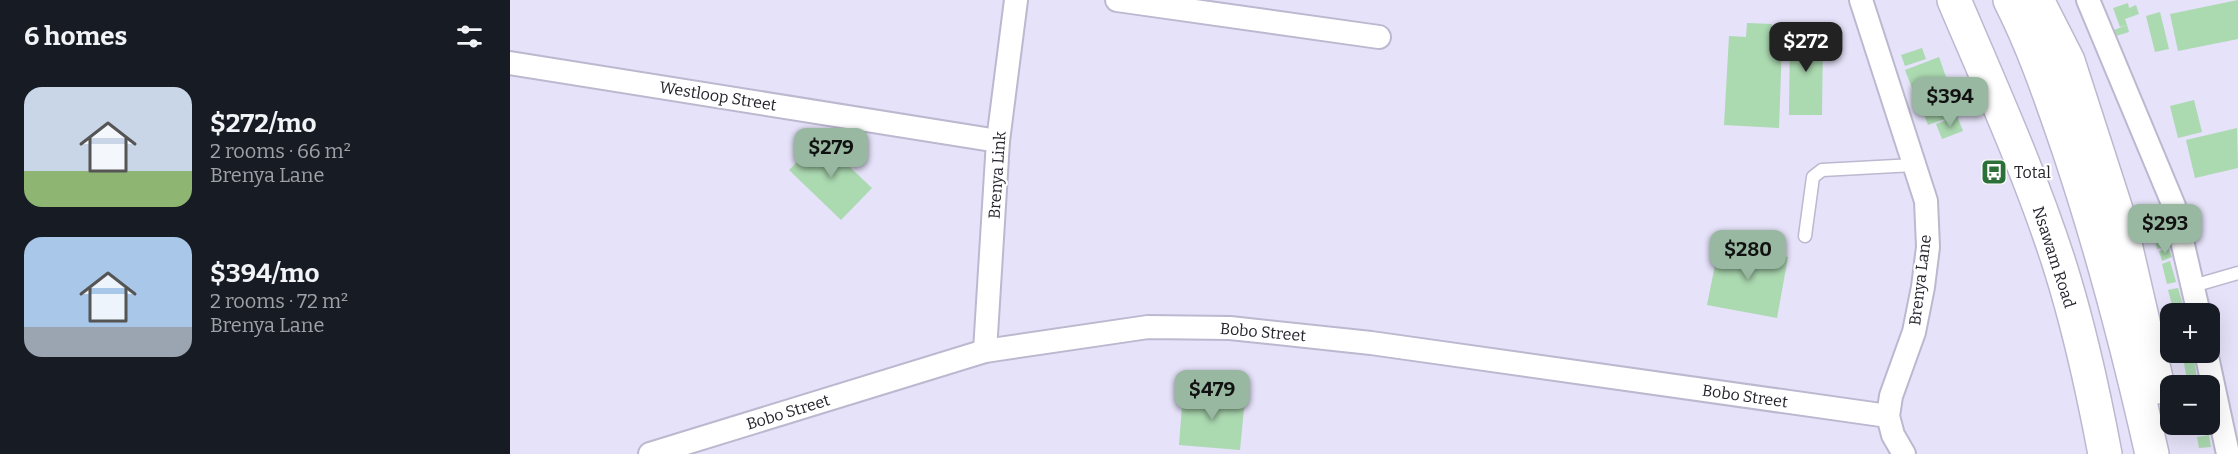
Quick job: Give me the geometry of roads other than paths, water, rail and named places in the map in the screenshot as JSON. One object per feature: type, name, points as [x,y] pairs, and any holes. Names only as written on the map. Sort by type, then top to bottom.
[{"type":"highway","name":"Nsawam Road","points":[[1954,0],[2021,161],[2058,263],[2090,378],[2105,454]]},
{"type":"highway","points":[[2010,0],[2045,79],[2096,232],[2128,348],[2152,454]]},
{"type":"highway","points":[[2037,0],[2068,61],[2120,222],[2150,343],[2170,454]]},
{"type":"street","name":"Brenya Link","points":[[985,351],[998,141],[1016,0]]},
{"type":"street","points":[[1117,0],[1379,37]]},
{"type":"street","name":"Brenya Lane","points":[[1861,0],[1926,201],[1928,247],[1914,332],[1891,396],[1888,416]]},
{"type":"street","points":[[2088,0],[2174,206],[2197,303]]},
{"type":"street","name":"Westloop Street","points":[[510,63],[998,141]]},
{"type":"street","name":"Bobo Street","points":[[650,454],[985,351],[1148,327],[1230,328],[1371,343],[1888,416]]},
{"type":"street","points":[[2208,363],[2228,454]]},
{"type":"street","points":[[1888,416],[1893,435],[1904,454]]},
{"type":"lane","points":[[1805,237],[1813,177],[1822,170],[1914,165]]},
{"type":"lane","points":[[2193,286],[2238,273]]},
{"type":"place","name":"Total","points":[[1994,172]]}]
